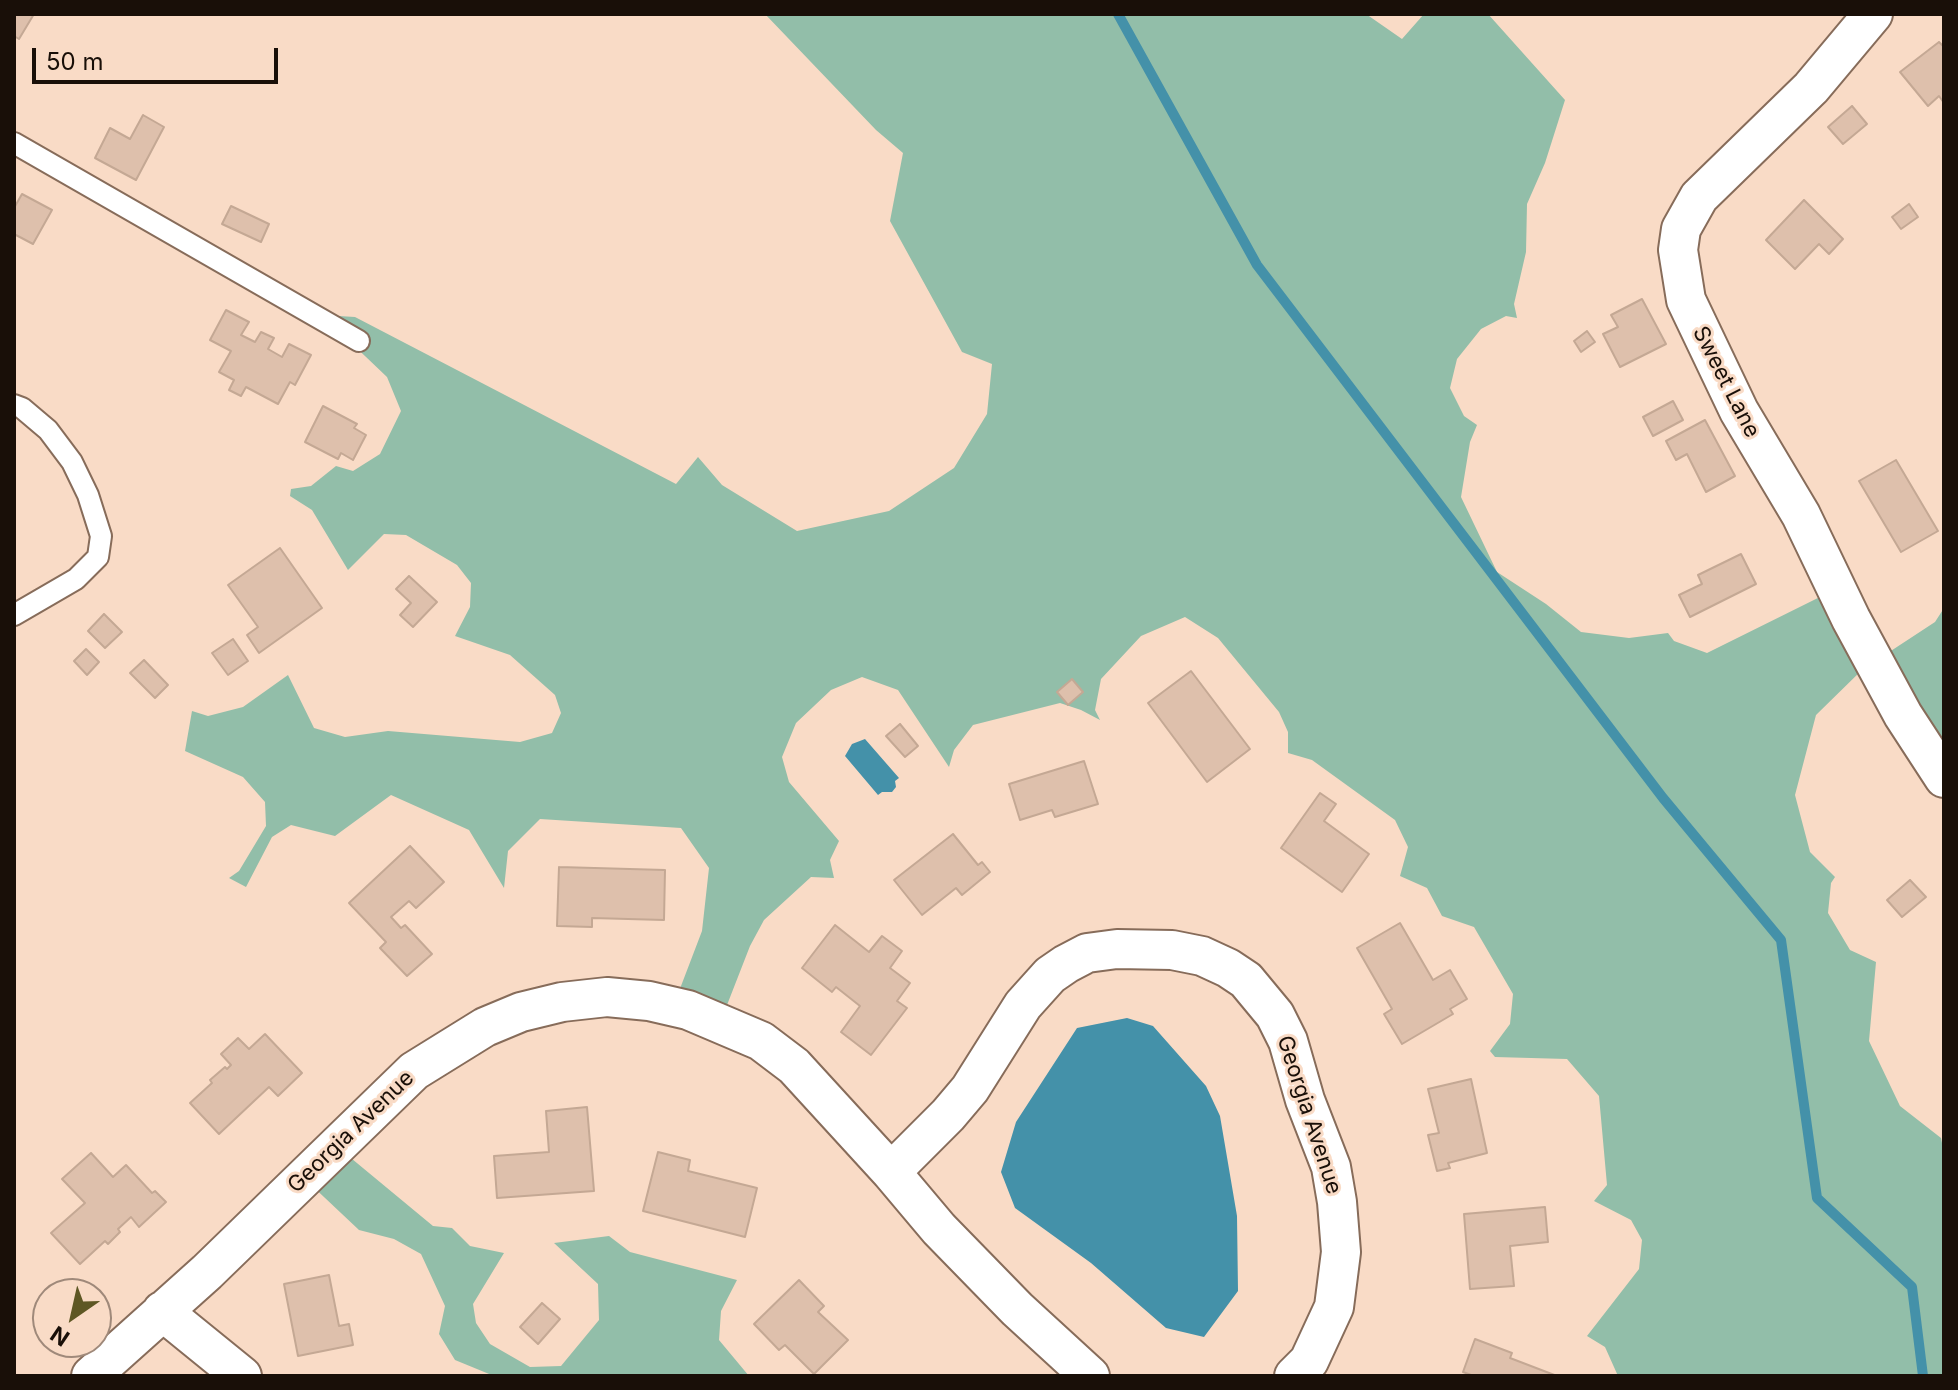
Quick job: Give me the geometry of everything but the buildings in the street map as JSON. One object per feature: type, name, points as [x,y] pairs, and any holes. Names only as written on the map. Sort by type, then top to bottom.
[{"type":"street","name":"Sweet Lane","points":[[1873,14],[1811,88],[1699,197],[1681,229],[1678,250],[1686,300],[1732,398],[1801,515],[1851,619],[1896,701],[1944,778]]},
{"type":"street","name":"Georgia Avenue","points":[[891,1172],[948,1115],[985,1066],[1023,1005],[1050,975],[1066,964],[1087,953],[1117,949],[1172,950],[1202,956],[1228,968],[1246,980],[1266,1004],[1288,1041],[1305,1100],[1331,1167],[1337,1202],[1341,1252],[1334,1307],[1309,1361],[1294,1376]]},
{"type":"street","name":"Georgia Avenue","points":[[91,1376],[207,1272],[414,1071],[485,1027],[521,1012],[562,1002],[607,997],[649,1001],[688,1010],[761,1041],[794,1066],[939,1229],[1017,1309],[1090,1376]]},
{"type":"street","points":[[162,1311],[242,1376]]},
{"type":"lane","points":[[14,143],[359,341]]},
{"type":"lane","points":[[14,405],[48,430],[72,462],[88,495],[101,536],[98,557],[76,579],[14,615]]},
{"type":"green space","points":[[765,14],[1366,14],[1402,39],[1424,14],[1488,14],[1565,100],[1545,163],[1527,204],[1526,252],[1514,304],[1517,318],[1506,316],[1481,329],[1457,359],[1450,388],[1464,416],[1477,425],[1470,442],[1461,497],[1497,572],[1546,604],[1581,632],[1629,638],[1668,633],[1674,641],[1707,653],[1834,590],[1874,662],[1935,622],[1944,608],[1944,775],[1864,668],[1816,715],[1795,795],[1810,852],[1835,877],[1831,883],[1828,913],[1850,950],[1876,962],[1869,1041],[1900,1106],[1941,1138],[1944,1153],[1944,1376],[1618,1376],[1605,1347],[1587,1336],[1639,1269],[1642,1240],[1631,1220],[1594,1201],[1607,1185],[1599,1096],[1567,1059],[1495,1057],[1490,1051],[1510,1024],[1513,994],[1474,927],[1442,916],[1427,888],[1400,876],[1408,847],[1395,820],[1312,760],[1288,753],[1288,732],[1279,712],[1218,638],[1185,617],[1141,636],[1101,679],[1095,710],[1100,720],[1060,703],[973,725],[954,750],[949,767],[898,690],[862,677],[831,690],[796,723],[782,757],[789,782],[839,841],[830,860],[834,878],[811,877],[764,920],[750,946],[720,1023],[673,1007],[702,931],[709,868],[681,828],[540,819],[508,851],[504,888],[469,830],[391,795],[335,836],[291,825],[272,837],[246,887],[229,878],[239,871],[266,826],[265,802],[243,777],[185,751],[192,711],[208,716],[243,707],[288,675],[314,728],[345,737],[388,731],[520,742],[552,733],[561,713],[555,695],[510,655],[455,636],[470,607],[471,583],[457,565],[406,535],[384,534],[348,570],[312,510],[290,496],[291,489],[311,486],[336,466],[353,471],[380,454],[401,411],[387,377],[322,315],[355,317],[676,484],[698,457],[722,485],[797,531],[889,511],[954,468],[987,414],[992,364],[962,352],[890,221],[903,153],[876,130]]},
{"type":"green space","points":[[340,1149],[433,1226],[452,1228],[470,1246],[504,1253],[473,1304],[476,1323],[490,1344],[530,1367],[561,1366],[599,1320],[598,1284],[554,1243],[609,1236],[630,1252],[737,1280],[721,1311],[719,1340],[749,1376],[494,1376],[455,1360],[439,1334],[445,1306],[421,1254],[394,1239],[359,1230],[307,1181]]},
{"type":"water","points":[[865,739],[899,778],[892,792],[878,795],[845,756],[852,744]]},
{"type":"water","points":[[1127,1018],[1153,1026],[1206,1086],[1220,1116],[1237,1216],[1238,1291],[1204,1337],[1166,1328],[1091,1263],[1015,1208],[1001,1172],[1016,1122],[1077,1028]]},
{"type":"waterway","points":[[1118,14],[1257,265],[1663,798],[1781,940],[1817,1198],[1912,1287],[1923,1376]]}]
